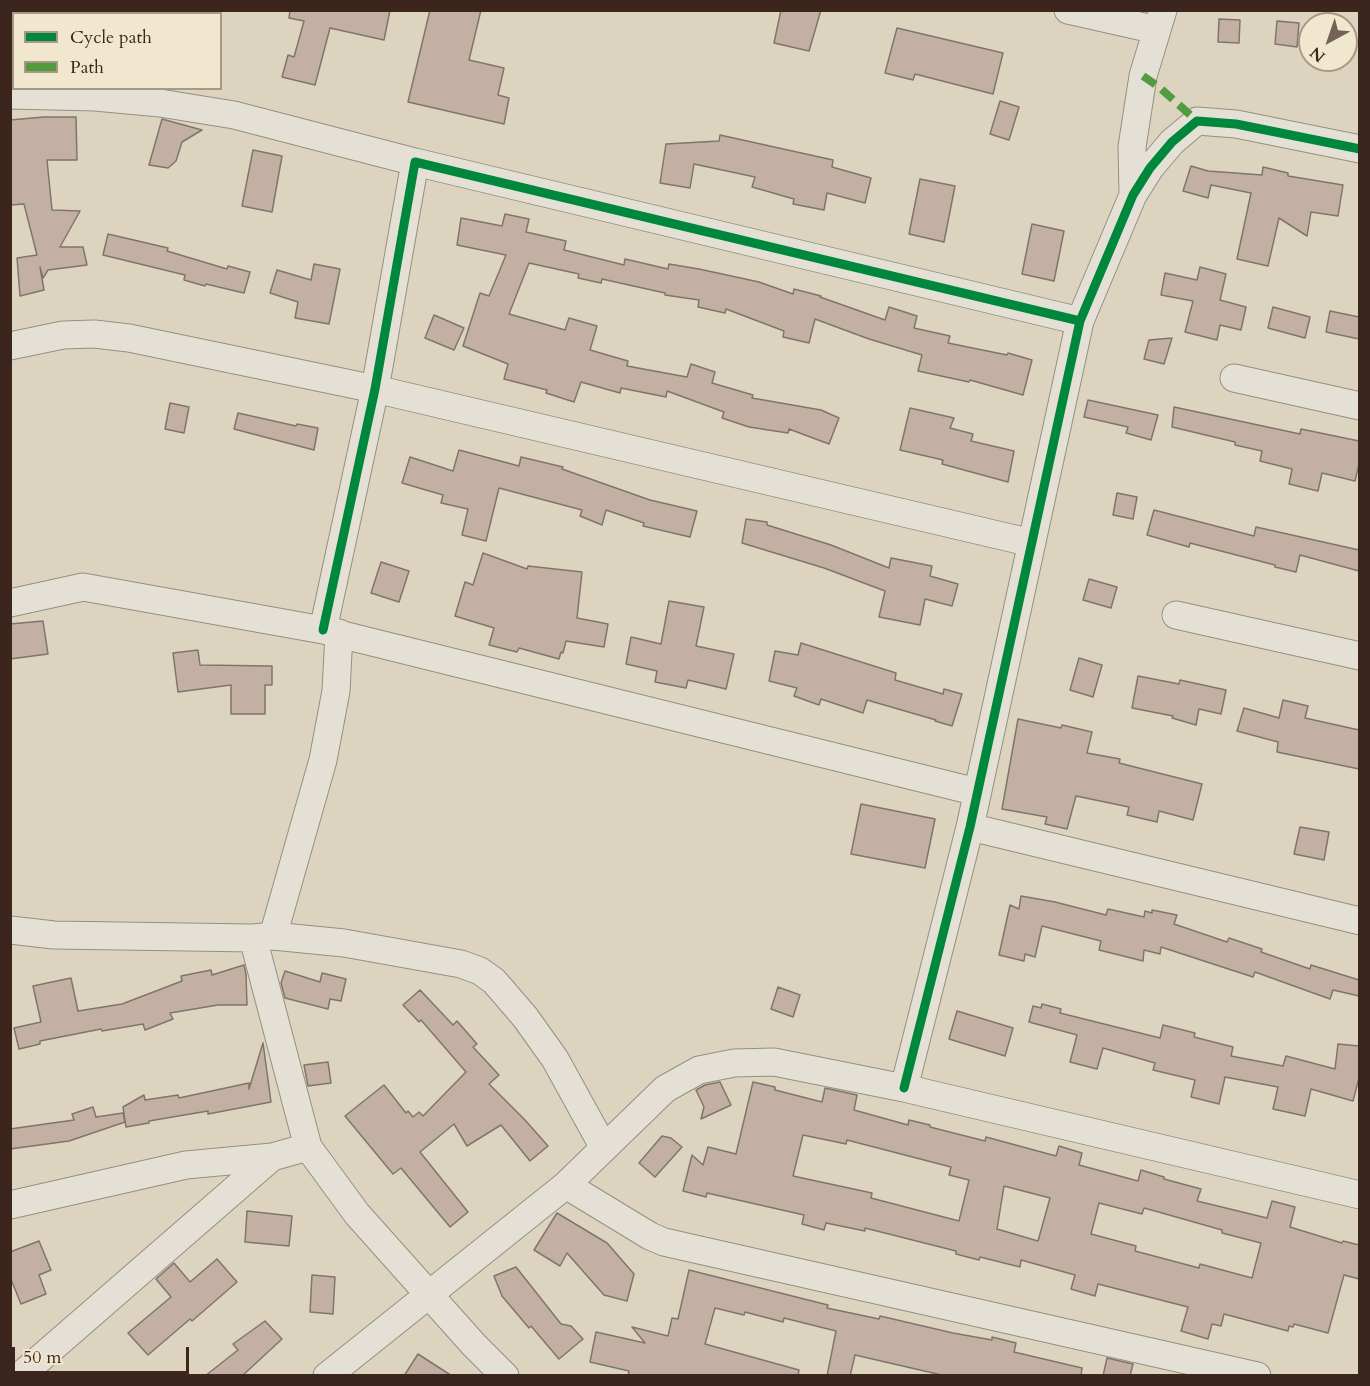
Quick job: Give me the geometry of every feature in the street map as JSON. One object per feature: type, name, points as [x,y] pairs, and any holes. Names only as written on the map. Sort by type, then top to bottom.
[{"type":"street","points":[[1068,10],[1160,20],[1143,76],[1132,147],[1133,195]]},
{"type":"street","points":[[10,95],[94,97],[234,115],[415,162],[1080,321]]},
{"type":"street","points":[[904,1088],[970,827],[1080,321],[1133,195],[1150,168],[1172,142],[1197,121],[1236,124],[1359,149]]},
{"type":"street","points":[[415,162],[331,632],[336,692],[326,748],[263,937],[308,1147],[357,1214],[474,1345],[505,1376]]},
{"type":"street","points":[[10,346],[63,335],[94,334],[129,338],[375,389],[1032,543]]},
{"type":"street","points":[[1234,378],[1359,406]]},
{"type":"street","points":[[10,603],[83,587],[331,632],[977,792]]},
{"type":"street","points":[[1176,615],[1359,656]]},
{"type":"street","points":[[970,827],[1359,921]]},
{"type":"street","points":[[10,930],[54,935],[263,937],[391,950],[462,964],[480,971],[494,981],[508,996],[549,1050],[604,1148]]},
{"type":"street","points":[[327,1376],[566,1185],[665,1089],[699,1070],[734,1063],[774,1062],[904,1088],[1359,1195]]},
{"type":"street","points":[[10,1205],[186,1166],[272,1157],[308,1147]]},
{"type":"street","points":[[20,1376],[272,1157]]},
{"type":"street","points":[[566,1185],[650,1236],[664,1242],[1257,1376]]},
{"type":"building","points":[[290,10],[390,10],[384,40],[330,28],[315,85],[282,77],[288,55],[294,57],[304,21],[289,18]]},
{"type":"building","points":[[430,10],[481,10],[469,60],[504,68],[498,95],[509,98],[504,124],[408,102]]},
{"type":"building","points":[[781,10],[821,10],[809,51],[774,43]]},
{"type":"building","points":[[1219,19],[1240,20],[1239,43],[1218,42]]},
{"type":"building","points":[[1277,21],[1298,23],[1297,47],[1275,44]]},
{"type":"building","points":[[897,28],[1003,53],[993,94],[915,74],[913,80],[885,73]]},
{"type":"building","points":[[1000,101],[1019,107],[1009,140],[990,134]]},
{"type":"building","points":[[76,117],[77,160],[47,160],[52,210],[80,211],[60,247],[83,247],[87,265],[48,270],[43,278],[40,267],[44,290],[20,296],[17,258],[37,255],[24,204],[10,205],[10,120]]},
{"type":"building","points":[[162,119],[202,130],[182,142],[176,161],[168,168],[149,165]]},
{"type":"building","points":[[720,135],[833,160],[832,167],[871,178],[865,203],[827,193],[824,210],[793,204],[794,199],[752,187],[755,177],[694,164],[690,188],[660,183],[666,144],[719,141]]},
{"type":"building","points":[[253,150],[282,156],[272,212],[242,206]]},
{"type":"building","points":[[1191,166],[1208,171],[1262,175],[1263,167],[1288,173],[1288,176],[1343,185],[1338,216],[1311,212],[1307,236],[1279,218],[1268,266],[1237,259],[1251,193],[1211,185],[1208,198],[1183,191]]},
{"type":"building","points":[[920,179],[955,186],[944,242],[909,234]]},
{"type":"building","points":[[505,214],[529,219],[526,232],[566,241],[564,250],[624,265],[625,259],[668,269],[669,264],[759,282],[793,294],[794,289],[821,296],[885,320],[889,307],[917,316],[914,328],[950,336],[948,343],[1007,355],[1008,353],[1032,360],[1023,395],[970,380],[969,382],[918,371],[922,355],[815,319],[809,343],[783,337],[784,331],[726,309],[725,313],[698,307],[699,300],[665,295],[665,293],[602,279],[601,283],[578,278],[579,274],[529,263],[509,314],[565,330],[569,318],[597,326],[590,350],[628,361],[627,366],[687,377],[691,364],[715,372],[712,383],[753,395],[752,398],[821,410],[839,418],[829,444],[789,429],[788,433],[749,427],[722,418],[724,412],[667,391],[666,397],[621,388],[620,393],[581,382],[574,402],[546,393],[547,390],[504,379],[508,364],[463,346],[480,293],[489,296],[506,255],[457,245],[461,218],[502,226]]},
{"type":"building","points":[[1032,224],[1064,231],[1054,281],[1022,274]]},
{"type":"building","points":[[108,234],[168,248],[167,251],[227,269],[228,266],[250,272],[244,293],[206,284],[205,286],[184,280],[185,275],[103,255]]},
{"type":"building","points":[[314,264],[340,269],[329,324],[295,318],[298,302],[270,293],[277,270],[311,280]]},
{"type":"building","points":[[1200,267],[1226,274],[1220,300],[1246,307],[1241,330],[1220,325],[1217,340],[1185,332],[1193,301],[1161,295],[1165,273],[1197,280]]},
{"type":"building","points":[[1273,307],[1310,317],[1305,338],[1268,328]]},
{"type":"building","points":[[1330,311],[1359,317],[1359,339],[1326,332]]},
{"type":"building","points":[[434,315],[464,328],[454,350],[425,338]]},
{"type":"building","points":[[1172,338],[1164,364],[1144,359],[1149,340]]},
{"type":"building","points":[[1088,400],[1158,415],[1151,440],[1126,433],[1128,427],[1084,417]]},
{"type":"building","points":[[170,403],[189,407],[184,433],[165,429]]},
{"type":"building","points":[[1174,407],[1300,434],[1301,429],[1359,441],[1359,464],[1355,481],[1322,473],[1318,491],[1289,484],[1292,469],[1260,461],[1262,451],[1172,427]]},
{"type":"building","points":[[910,408],[954,418],[950,428],[973,434],[971,441],[1014,451],[1008,482],[942,464],[943,460],[900,450]]},
{"type":"building","points":[[238,413],[296,426],[297,424],[318,428],[314,450],[234,429]]},
{"type":"building","points":[[459,450],[519,466],[521,457],[563,467],[562,469],[650,500],[697,511],[690,537],[643,526],[644,523],[606,510],[602,525],[580,516],[582,510],[499,488],[486,541],[462,535],[468,509],[441,503],[443,495],[402,483],[410,457],[453,471]]},
{"type":"building","points":[[1117,493],[1137,497],[1133,519],[1113,515]]},
{"type":"building","points":[[1154,510],[1254,536],[1256,527],[1359,550],[1359,571],[1300,555],[1296,572],[1190,543],[1189,547],[1147,535]]},
{"type":"building","points":[[746,519],[767,522],[767,525],[831,545],[889,568],[891,558],[932,566],[930,576],[958,584],[952,606],[925,599],[920,625],[879,617],[885,591],[824,568],[742,543]]},
{"type":"building","points":[[483,553],[527,569],[528,566],[582,572],[577,618],[608,624],[604,647],[566,641],[559,659],[519,648],[517,652],[489,645],[494,628],[455,616],[465,582],[473,585]]},
{"type":"building","points":[[381,562],[409,571],[399,602],[371,593]]},
{"type":"building","points":[[1089,579],[1117,587],[1111,608],[1083,600]]},
{"type":"building","points":[[669,601],[704,607],[696,646],[734,654],[726,689],[688,680],[686,688],[655,682],[657,671],[626,664],[631,637],[661,644]]},
{"type":"building","points":[[43,621],[48,654],[10,659],[10,624]]},
{"type":"building","points":[[801,643],[896,673],[895,680],[943,694],[944,689],[962,694],[952,726],[867,700],[863,713],[821,699],[819,705],[794,696],[797,688],[769,681],[775,651],[798,655]]},
{"type":"building","points":[[198,650],[200,665],[272,666],[272,685],[265,685],[265,714],[231,714],[231,685],[178,692],[173,653]]},
{"type":"building","points":[[1079,658],[1102,665],[1093,697],[1070,690]]},
{"type":"building","points":[[1138,676],[1179,684],[1180,680],[1226,690],[1221,714],[1199,709],[1196,725],[1172,718],[1173,716],[1132,708]]},
{"type":"building","points":[[1283,700],[1308,706],[1305,718],[1359,730],[1359,769],[1277,752],[1278,742],[1237,731],[1244,708],[1279,718]]},
{"type":"building","points":[[1018,719],[1092,732],[1087,753],[1120,759],[1119,763],[1202,784],[1193,820],[1159,811],[1157,822],[1127,815],[1129,807],[1076,796],[1067,829],[1045,824],[1047,817],[1002,809]]},
{"type":"building","points":[[861,804],[935,819],[925,868],[851,854]]},
{"type":"building","points":[[1300,827],[1329,832],[1324,860],[1294,854]]},
{"type":"building","points":[[1021,896],[1106,915],[1108,909],[1144,917],[1145,911],[1152,913],[1152,910],[1177,915],[1174,924],[1227,942],[1229,938],[1310,969],[1311,965],[1359,980],[1359,996],[1333,990],[1330,999],[1255,972],[1253,977],[1161,947],[1160,954],[1144,950],[1143,961],[1099,950],[1101,941],[1042,926],[1035,957],[1025,954],[1024,961],[999,955],[1010,905],[1019,909]]},
{"type":"building","points":[[244,965],[247,1005],[218,1005],[170,1013],[173,1019],[145,1030],[143,1024],[102,1031],[101,1029],[40,1041],[40,1044],[19,1049],[14,1028],[41,1022],[33,986],[71,978],[78,1011],[122,1004],[182,981],[181,976],[211,970],[212,975]]},
{"type":"building","points":[[285,971],[320,982],[322,973],[346,979],[341,1001],[330,999],[328,1009],[285,998],[281,983]]},
{"type":"building","points":[[778,987],[800,995],[793,1017],[771,1009]]},
{"type":"building","points":[[420,990],[453,1025],[457,1021],[477,1044],[473,1047],[499,1075],[489,1084],[548,1146],[530,1161],[501,1125],[467,1146],[454,1124],[420,1152],[468,1212],[450,1227],[401,1168],[393,1174],[345,1116],[384,1085],[406,1113],[408,1111],[413,1117],[419,1112],[423,1116],[466,1072],[421,1020],[419,1022],[403,1005]]},
{"type":"building","points":[[1042,1004],[1061,1009],[1060,1013],[1160,1038],[1163,1025],[1195,1033],[1194,1037],[1233,1047],[1231,1056],[1283,1066],[1286,1056],[1335,1069],[1338,1044],[1359,1046],[1359,1078],[1353,1101],[1311,1089],[1305,1116],[1273,1109],[1278,1087],[1225,1077],[1219,1104],[1191,1097],[1195,1080],[1153,1070],[1155,1063],[1103,1048],[1097,1069],[1070,1062],[1077,1035],[1029,1022],[1033,1006],[1041,1008]]},
{"type":"building","points":[[957,1011],[1013,1028],[1005,1056],[949,1039]]},
{"type":"building","points":[[263,1043],[271,1102],[208,1114],[208,1111],[149,1121],[149,1123],[126,1127],[123,1107],[144,1095],[145,1100],[178,1095],[179,1098],[249,1083],[249,1089]]},
{"type":"building","points":[[328,1062],[331,1083],[308,1086],[304,1065]]},
{"type":"building","points":[[720,1082],[731,1105],[701,1119],[704,1107],[696,1090],[705,1085]]},
{"type":"building","points":[[753,1082],[822,1102],[825,1088],[857,1095],[854,1110],[908,1125],[909,1120],[985,1141],[986,1137],[1056,1156],[1059,1146],[1082,1153],[1079,1165],[1138,1181],[1141,1170],[1201,1189],[1197,1201],[1267,1218],[1272,1201],[1295,1207],[1290,1227],[1342,1243],[1343,1241],[1359,1245],[1359,1279],[1344,1275],[1328,1333],[1294,1324],[1293,1327],[1289,1326],[1288,1331],[1224,1314],[1221,1326],[1212,1324],[1208,1339],[1181,1331],[1188,1307],[1098,1284],[1095,1296],[1071,1289],[1075,1275],[1021,1260],[1020,1267],[980,1257],[979,1260],[956,1254],[956,1251],[865,1228],[865,1231],[826,1223],[824,1230],[802,1224],[804,1215],[707,1193],[706,1197],[683,1191],[692,1155],[703,1165],[708,1147],[736,1154]],"holes":[[[803,1135],[846,1144],[847,1140],[951,1167],[949,1175],[969,1180],[959,1221],[871,1198],[872,1193],[793,1176]],[[1004,1186],[1050,1198],[1038,1241],[997,1229]],[[1099,1203],[1142,1214],[1144,1208],[1261,1243],[1252,1278],[1200,1264],[1199,1268],[1135,1251],[1136,1246],[1091,1234]]]},
{"type":"building","points":[[93,1107],[96,1117],[123,1113],[125,1122],[69,1141],[10,1149],[10,1129],[74,1120],[72,1114]]},
{"type":"building","points":[[662,1136],[671,1138],[682,1147],[655,1177],[639,1163]]},
{"type":"building","points":[[247,1211],[292,1216],[289,1246],[245,1242]]},
{"type":"building","points":[[557,1213],[607,1243],[634,1274],[627,1301],[604,1295],[567,1253],[560,1266],[534,1250]]},
{"type":"building","points":[[39,1241],[51,1270],[39,1275],[46,1294],[21,1304],[10,1277],[10,1252]]},
{"type":"building","points":[[217,1259],[237,1282],[148,1355],[128,1333],[171,1297],[156,1279],[174,1263],[190,1282]]},
{"type":"building","points":[[516,1267],[561,1324],[571,1326],[583,1339],[559,1359],[502,1296],[494,1276]]},
{"type":"building","points":[[689,1270],[828,1305],[827,1308],[1016,1343],[1014,1352],[1082,1368],[1081,1376],[946,1376],[855,1355],[850,1376],[827,1376],[836,1331],[784,1318],[783,1322],[745,1312],[744,1315],[715,1308],[705,1344],[799,1370],[798,1376],[628,1376],[629,1371],[590,1362],[596,1332],[645,1343],[632,1327],[668,1336],[672,1318],[678,1319]]},
{"type":"building","points":[[312,1275],[335,1277],[333,1314],[310,1312]]},
{"type":"building","points":[[265,1321],[282,1339],[242,1376],[205,1376],[238,1350],[233,1344]]},
{"type":"building","points":[[418,1354],[452,1376],[404,1376]]},
{"type":"building","points":[[1107,1358],[1133,1364],[1130,1376],[1103,1376]]},
{"type":"marked path","points":[[1143,76],[1197,121]]},
{"type":"cycle path","points":[[904,1088],[970,827],[1080,321],[1133,195],[1150,168],[1172,142],[1197,121],[1236,124],[1360,149]]},
{"type":"cycle path","points":[[323,630],[375,389],[415,162],[1080,321]]}]
